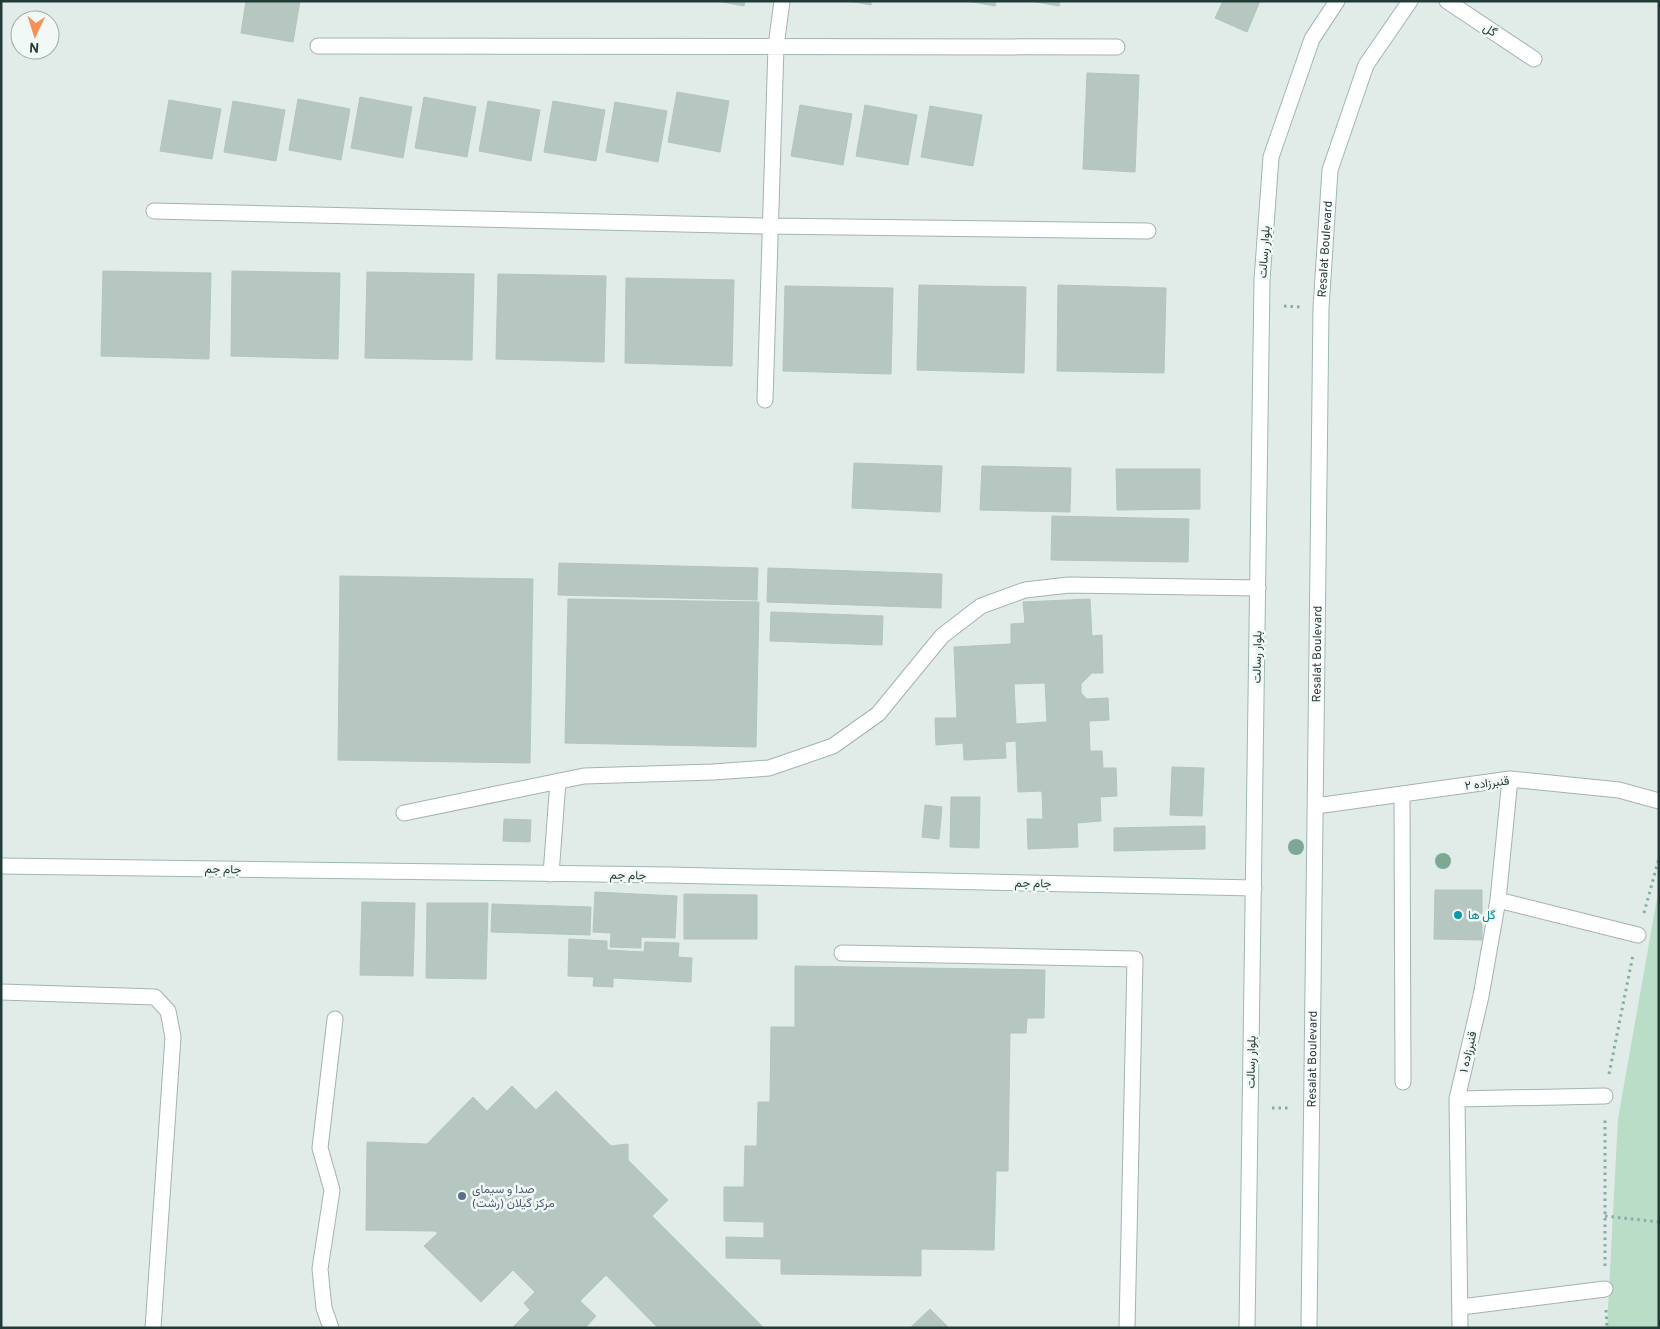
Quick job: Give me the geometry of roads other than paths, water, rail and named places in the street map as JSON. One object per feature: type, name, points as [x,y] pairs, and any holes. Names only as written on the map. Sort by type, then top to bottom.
[{"type":"street","points":[[765,400],[776,46],[782,1]]},
{"type":"street","name":"بلوار رسالت","points":[[1247,1328],[1262,305],[1271,157],[1312,38],[1338,1]]},
{"type":"street","name":"Resalat Boulevard","points":[[1309,1328],[1321,308],[1330,170],[1366,65],[1410,1]]},
{"type":"street","name":"گل","points":[[1447,1],[1534,59]]},
{"type":"street","points":[[318,46],[1117,47]]},
{"type":"street","points":[[154,212],[769,226],[1148,231]]},
{"type":"street","points":[[404,813],[584,776],[713,772],[769,768],[833,746],[878,714],[942,636],[982,606],[1025,590],[1069,585],[1258,588]]},
{"type":"street","name":"قنبرزاده ۲","points":[[1316,806],[1510,779],[1620,790],[1659,801]]},
{"type":"street","name":"قنبرزاده ۱","points":[[1460,1328],[1458,1099],[1481,996],[1498,900],[1510,779]]},
{"type":"street","points":[[552,874],[558,781]]},
{"type":"street","points":[[1402,794],[1403,1082]]},
{"type":"street","name":"جام جم","points":[[1,866],[552,874],[1254,888]]},
{"type":"street","points":[[1498,900],[1638,935]]},
{"type":"street","points":[[842,953],[1135,959],[1127,1328]]},
{"type":"street","points":[[1,992],[155,997],[168,1010],[173,1037],[153,1328]]},
{"type":"street","points":[[331,1328],[324,1308],[320,1269],[332,1190],[320,1148],[335,1019]]},
{"type":"street","points":[[1458,1099],[1605,1096]]},
{"type":"street","points":[[1461,1307],[1605,1289]]},
{"type":"place","name":"گل ها","points":[[1458,915]]},
{"type":"place","name":"صدا و سیمای مرکز گیلان (رشت)","points":[[462,1196]]}]
